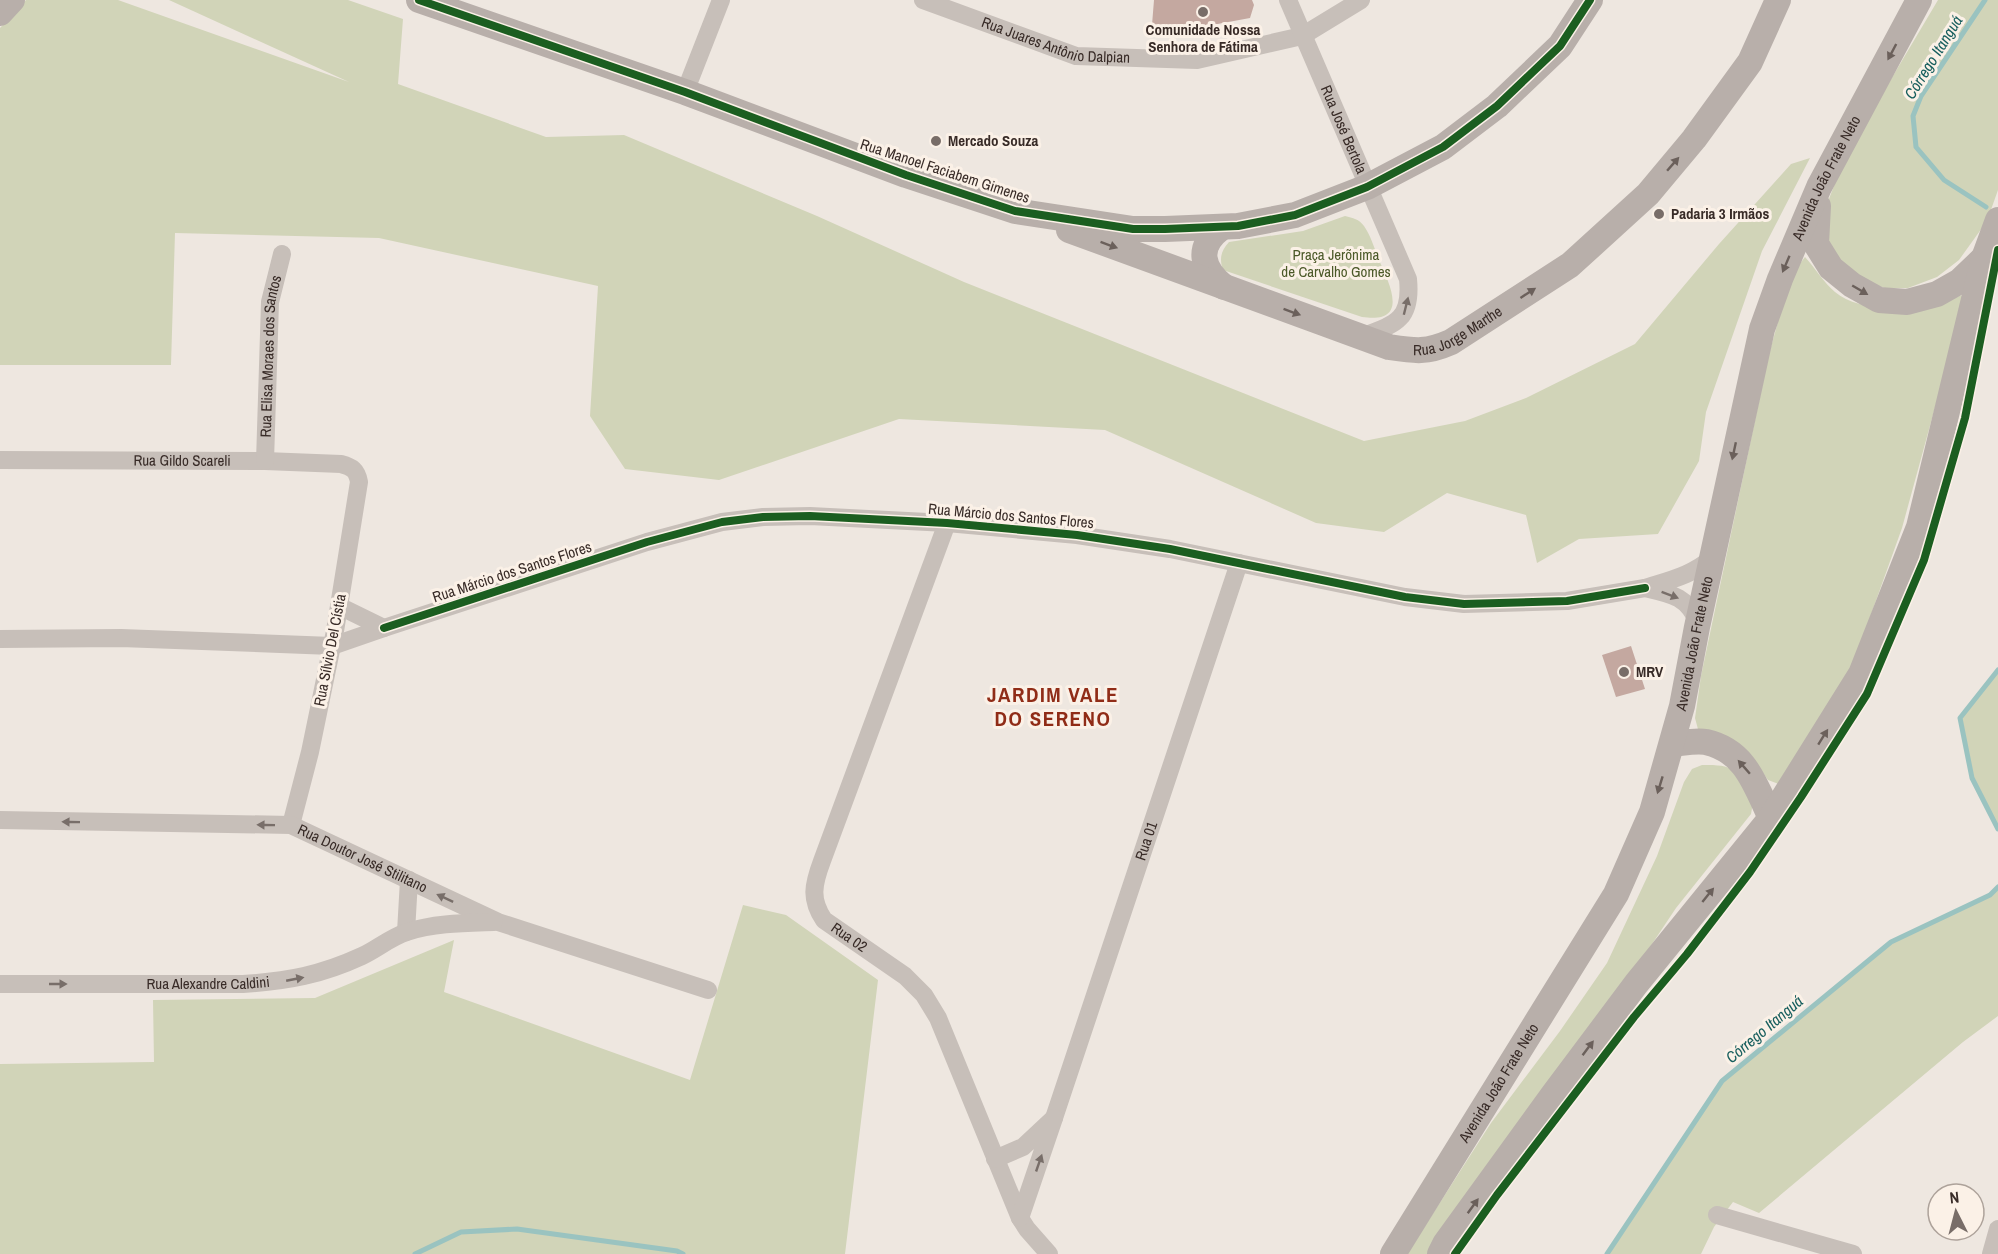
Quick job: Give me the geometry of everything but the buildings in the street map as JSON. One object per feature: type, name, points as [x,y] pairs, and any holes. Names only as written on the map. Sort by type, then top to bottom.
[{"type":"main road","points":[[0,13],[12,0]]},
{"type":"main road","name":"Rua Manoel Faciabem Gimenes","points":[[419,0],[685,92],[906,175],[1015,211],[1133,229],[1221,228],[1295,215],[1367,187],[1443,147],[1497,106],[1560,46],[1590,0]]},
{"type":"main road","name":"Rua Jorge Marthe","points":[[1015,211],[1389,347],[1413,351],[1434,350],[1451,342],[1570,265],[1648,194],[1695,140],[1750,62],[1778,0]]},
{"type":"main road","name":"Avenida João Frate Neto","points":[[1393,1254],[1616,894],[1652,812],[1682,706],[1762,329],[1780,279],[1819,187],[1919,0]]},
{"type":"main road","points":[[1819,187],[1816,244],[1832,268],[1852,285],[1879,300],[1907,302],[1937,294],[1960,281],[1984,258]]},
{"type":"main road","points":[[1440,1254],[1553,1095],[1636,984],[1771,818],[1862,674],[1919,527],[1984,258],[1998,220]]},
{"type":"main road","points":[[1221,228],[1208,240],[1205,257],[1209,273],[1224,287]]},
{"type":"main road","points":[[1672,744],[1705,742],[1730,753],[1748,768],[1771,818]]},
{"type":"street","points":[[685,92],[721,0]]},
{"type":"street","name":"Rua Juares Antônio Dalpian","points":[[923,0],[1076,56],[1197,60],[1302,36],[1361,0]]},
{"type":"street","name":"Rua José Bertola","points":[[1288,0],[1408,279],[1408,302],[1403,316],[1397,322],[1361,337]]},
{"type":"street","name":"Rua Elisa Moraes dos Santos","points":[[265,461],[270,302],[282,254]]},
{"type":"street","name":"Rua Gildo Scareli","points":[[0,460],[265,461],[341,464],[352,466],[358,474]]},
{"type":"street","name":"Rua Sílvio Del Cístia","points":[[291,825],[310,752],[332,646],[359,482],[358,474]]},
{"type":"street","name":"Rua Márcio dos Santos Flores","points":[[0,639],[121,638],[332,646],[647,542],[722,522],[763,517],[810,516],[947,523],[1077,534],[1170,549],[1405,597],[1464,604],[1567,601],[1646,588],[1690,574],[1713,557]]},
{"type":"street","name":"Rua 02","points":[[947,523],[815,880],[814,896],[816,908],[824,920],[905,976],[924,995],[938,1018],[1020,1218],[1049,1254]]},
{"type":"street","name":"Rua 01","points":[[1020,1218],[1239,563]]},
{"type":"street","name":"Rua Márcio dos Santos Flores","points":[[1646,588],[1671,594],[1684,602],[1693,611],[1698,622]]},
{"type":"street","points":[[339,606],[384,628]]},
{"type":"street","name":"Rua Doutor José Stilitano","points":[[0,820],[291,825],[498,922],[708,990]]},
{"type":"street","points":[[406,932],[409,880]]},
{"type":"street","name":"Rua Alexandre Caldini","points":[[0,984],[281,982],[315,975],[362,956],[406,932],[452,923],[498,922]]},
{"type":"street","name":"Rua 01","points":[[995,1159],[1023,1148],[1054,1118]]},
{"type":"street","points":[[1718,1215],[1853,1254]]},
{"type":"street","points":[[1991,1254],[1998,1229]]},
{"type":"green space","points":[[26,0],[118,0],[349,82],[169,0],[348,0],[403,19],[398,84],[546,137],[624,135],[817,216],[964,282],[1364,441],[1465,421],[1526,398],[1635,344],[1719,244],[1791,164],[1810,158],[1762,251],[1706,412],[1699,461],[1658,534],[1579,539],[1537,563],[1526,515],[1447,493],[1384,532],[1316,523],[1105,430],[899,419],[719,480],[625,469],[590,416],[598,286],[379,238],[175,233],[171,365],[0,365],[0,28]]},
{"type":"green space","points":[[1938,0],[1998,0],[1998,190],[1987,221],[1959,260],[1937,277],[1908,288],[1885,288],[1862,281],[1846,271],[1826,240],[1827,204],[1846,155]]},
{"type":"green space","name":"Praça Jerõnima de Carvalho Gomes","points":[[1345,216],[1353,218],[1364,226],[1388,280],[1393,300],[1391,309],[1386,315],[1377,318],[1362,317],[1223,270],[1222,255],[1229,242],[1303,231]]},
{"type":"green space","points":[[1805,257],[1835,292],[1863,305],[1899,307],[1918,305],[1966,294],[1902,528],[1850,673],[1784,786],[1768,780],[1750,754],[1699,733],[1695,718],[1701,676],[1769,354],[1791,275]]},
{"type":"green space","points":[[1998,670],[1998,829],[1972,778],[1960,718]]},
{"type":"green space","points":[[1702,765],[1722,766],[1738,775],[1754,797],[1751,814],[1676,908],[1628,980],[1428,1254],[1407,1254],[1491,1123],[1560,1031],[1607,963],[1657,856],[1684,782],[1692,769]]},
{"type":"green space","points":[[1998,887],[1998,1016],[1963,1042],[1759,1213],[1733,1202],[1714,1227],[1701,1254],[1607,1254],[1722,1081],[1891,942],[1990,895]]},
{"type":"green space","points":[[743,905],[786,915],[878,980],[845,1254],[0,1254],[0,1064],[154,1062],[153,1000],[315,998],[454,940],[444,992],[690,1080]]},
{"type":"waterway","name":"Córrego Itanguá","points":[[1985,0],[1921,96],[1913,116],[1916,147],[1944,180],[1986,207]]},
{"type":"waterway","name":"Córrego Itanguá","points":[[1998,670],[1960,718],[1972,778],[1998,829]]},
{"type":"waterway","name":"Córrego Itanguá","points":[[1607,1254],[1722,1081],[1891,942],[1990,895],[1998,887]]},
{"type":"waterway","points":[[415,1254],[461,1232],[517,1229],[677,1251],[683,1254]]},
{"type":"cycle path","points":[[419,0],[685,92],[906,175],[1015,211],[1133,229],[1238,226],[1295,215],[1367,187],[1443,147],[1497,106],[1560,46],[1590,0]]},
{"type":"cycle path","points":[[1455,1254],[1497,1195],[1634,1017],[1687,954],[1750,872],[1867,694],[1924,560],[1965,418],[1998,250]]},
{"type":"cycle path","points":[[384,628],[647,542],[722,522],[763,517],[810,516],[947,523],[1077,535],[1170,549],[1405,597],[1464,604],[1567,601],[1645,588]]},
{"type":"place","name":"Comunidade Nossa Senhora de Fátima","points":[[1203,12]]},
{"type":"place","name":"Mercado Souza","points":[[936,141]]},
{"type":"place","name":"Padaria 3 Irmãos","points":[[1659,214]]},
{"type":"place","name":"MRV","points":[[1624,672]]},
{"type":"district","name":"JARDIM VALE DO SERENO","points":[[1053,707]]}]
